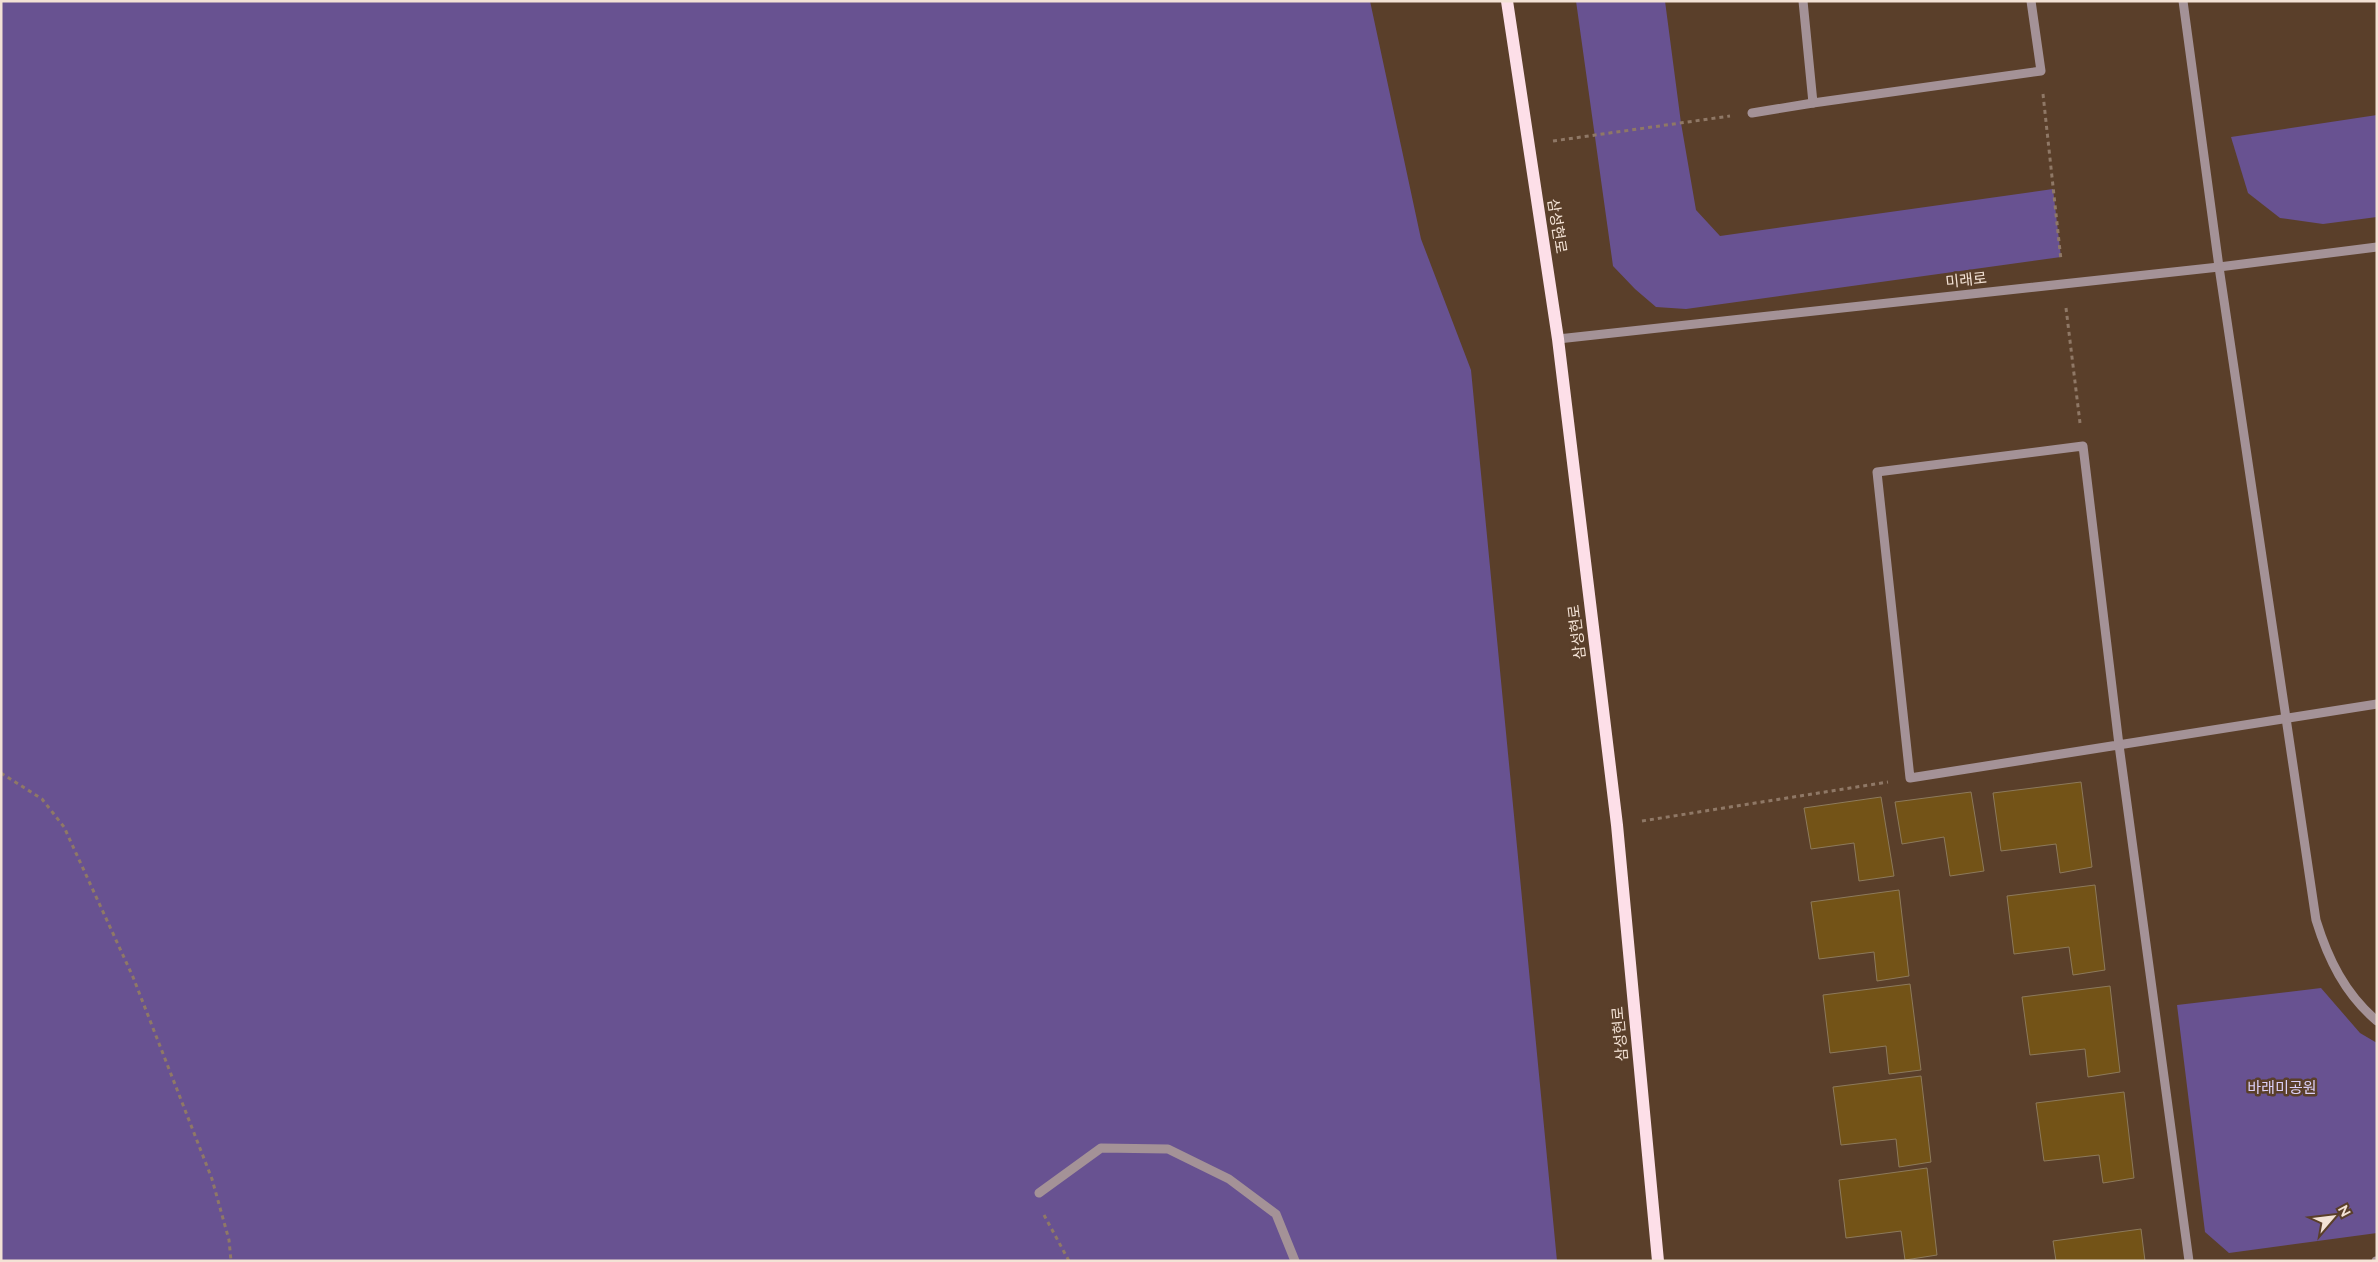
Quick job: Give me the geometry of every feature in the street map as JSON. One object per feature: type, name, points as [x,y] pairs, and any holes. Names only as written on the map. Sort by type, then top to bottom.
[{"type":"main road","name":"삼성현로","points":[[1507,1],[1558,339],[1617,825],[1658,1261]]},
{"type":"street","points":[[1804,1],[1814,103]]},
{"type":"street","points":[[1752,113],[2040,71],[2032,1]]},
{"type":"street","points":[[2183,1],[2219,267],[2316,920],[2324,946],[2335,970],[2350,993],[2377,1021]]},
{"type":"street","name":"미래로","points":[[1558,339],[2219,267],[2377,247]]},
{"type":"street","points":[[2189,1261],[2119,745],[2083,446],[1877,472],[1910,778],[2119,745],[2285,719],[2377,704]]},
{"type":"street","points":[[1039,1193],[1101,1148],[1168,1149],[1229,1179],[1276,1214],[1295,1261]]},
{"type":"path","points":[[2040,71],[2083,446]]},
{"type":"path","points":[[1528,144],[1752,113]]},
{"type":"path","points":[[1,773],[42,799],[64,827],[133,977],[212,1179],[229,1240],[231,1261]]},
{"type":"path","points":[[1617,825],[1910,778]]},
{"type":"path","points":[[1039,1193],[1040,1207],[1069,1261]]},
{"type":"green space","points":[[1,1],[1370,1],[1421,239],[1471,370],[1557,1261],[1,1261]]},
{"type":"green space","points":[[1576,1],[1665,1],[1681,123],[1696,210],[1720,236],[2053,189],[2061,257],[1686,309],[1656,307],[1613,266]]},
{"type":"green space","points":[[2377,115],[2377,217],[2323,224],[2280,218],[2248,193],[2231,137]]},
{"type":"green space","name":"바래미공원","points":[[2321,988],[2360,1033],[2377,1043],[2377,1233],[2229,1253],[2205,1232],[2177,1005]]},
{"type":"building","points":[[2081,782],[2092,867],[2060,873],[2056,844],[2001,851],[1993,793]]},
{"type":"building","points":[[1971,792],[1984,871],[1950,876],[1944,837],[1902,844],[1895,802]]},
{"type":"building","points":[[1881,797],[1894,876],[1859,881],[1854,843],[1811,849],[1804,808]]},
{"type":"building","points":[[2095,885],[2105,970],[2073,975],[2069,947],[2014,954],[2007,896]]},
{"type":"building","points":[[1899,890],[1909,976],[1877,981],[1874,952],[1819,959],[1811,902]]},
{"type":"building","points":[[1910,984],[1921,1070],[1889,1074],[1886,1046],[1830,1053],[1823,995]]},
{"type":"building","points":[[2110,986],[2120,1072],[2088,1077],[2085,1049],[2030,1055],[2022,997]]},
{"type":"building","points":[[1921,1076],[1931,1162],[1899,1167],[1896,1139],[1841,1145],[1833,1087]]},
{"type":"building","points":[[2124,1092],[2134,1178],[2103,1183],[2099,1155],[2044,1161],[2036,1103]]},
{"type":"building","points":[[1927,1168],[1937,1255],[1905,1260],[1901,1231],[1846,1238],[1839,1180]]},
{"type":"building","points":[[2141,1229],[2145,1261],[2056,1261],[2053,1241]]}]
